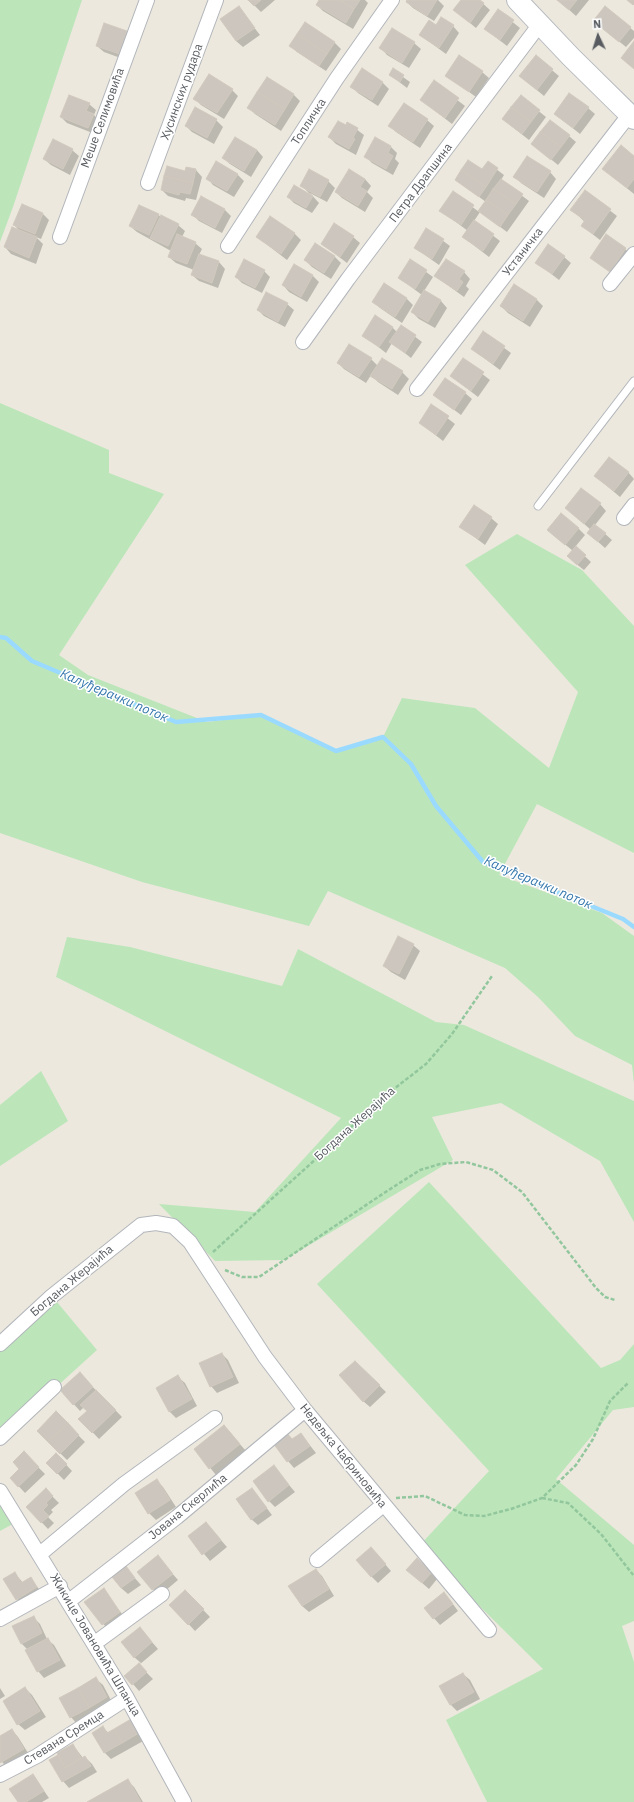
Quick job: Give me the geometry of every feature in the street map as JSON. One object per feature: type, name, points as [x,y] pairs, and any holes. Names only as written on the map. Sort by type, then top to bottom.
[{"type":"street","name":"Меше Селимовића","points":[[60,236],[147,0]]},
{"type":"street","name":"Хусинских рудара","points":[[148,183],[216,0]]},
{"type":"street","name":"Топличка","points":[[228,246],[337,78],[392,0]]},
{"type":"street","points":[[517,0],[631,117]]},
{"type":"street","name":"Петра Драпшина","points":[[303,342],[348,279],[540,24]]},
{"type":"street","name":"Устаничка","points":[[417,390],[631,117]]},
{"type":"street","points":[[610,284],[634,254]]},
{"type":"street","points":[[624,518],[634,505]]},
{"type":"street","name":"Богдана Жерајића","points":[[0,1344],[52,1296],[142,1225],[156,1223],[173,1226],[190,1242],[207,1266]]},
{"type":"street","name":"Недељка Чабриновића","points":[[207,1266],[265,1357],[305,1410],[490,1630]]},
{"type":"street","points":[[0,1438],[54,1387]]},
{"type":"street","name":"Јована Скерлића","points":[[69,1601],[177,1517],[305,1410]]},
{"type":"street","points":[[40,1554],[124,1484],[215,1418]]},
{"type":"street","name":"Жикице Јовановића Шпанца","points":[[0,1491],[60,1586],[127,1698],[184,1802]]},
{"type":"street","points":[[317,1560],[383,1504]]},
{"type":"street","points":[[0,1619],[60,1586]]},
{"type":"street","points":[[94,1643],[162,1594]]},
{"type":"street","name":"Стевана Сремца","points":[[0,1775],[37,1756],[127,1698]]},
{"type":"lane","points":[[538,506],[634,381]]},
{"type":"path","name":"Богдана Жерајића","points":[[207,1266],[390,1092],[426,1064],[452,1034],[492,976]]},
{"type":"path","points":[[207,1266],[216,1267],[242,1278],[259,1277],[420,1170],[440,1164],[466,1162],[493,1170],[522,1192],[596,1288],[605,1297],[614,1300]]},
{"type":"path","points":[[383,1504],[400,1497],[425,1496],[465,1515],[484,1516],[511,1509],[542,1498],[576,1465],[593,1439],[610,1401],[628,1383]]},
{"type":"path","points":[[542,1498],[568,1503],[601,1534],[634,1576]]},
{"type":"green space","points":[[0,0],[82,0],[0,242]]},
{"type":"green space","points":[[0,403],[109,450],[109,473],[164,494],[59,655],[88,675],[207,722],[261,715],[336,751],[383,737],[402,698],[475,708],[549,768],[578,692],[465,565],[517,534],[582,570],[634,626],[634,853],[537,804],[499,875],[602,913],[634,936],[634,1084],[632,1065],[575,1036],[538,997],[505,968],[328,891],[309,926],[142,882],[0,833]]},
{"type":"green space","points":[[67,937],[130,947],[282,986],[298,949],[436,1022],[464,1025],[634,1101],[634,1222],[600,1161],[501,1103],[432,1117],[453,1160],[284,1260],[215,1261],[159,1204],[255,1212],[341,1118],[56,977]]},
{"type":"green space","points":[[41,1071],[68,1121],[0,1166],[0,1105]]},
{"type":"green space","points":[[429,1182],[601,1368],[620,1360],[634,1344],[634,1407],[613,1410],[556,1479],[634,1545],[634,1621],[622,1626],[634,1662],[634,1802],[487,1802],[446,1720],[543,1669],[419,1546],[489,1471],[317,1284]]},
{"type":"green space","points":[[52,1296],[97,1350],[0,1438],[0,1344]]},
{"type":"green space","points":[[0,1491],[20,1520],[0,1531]]},
{"type":"building","points":[[248,0],[261,0],[254,6]]},
{"type":"building","points":[[319,0],[339,0],[354,9],[346,23],[316,5]]},
{"type":"building","points":[[339,0],[360,0],[354,9]]},
{"type":"building","points":[[407,0],[437,0],[427,16],[406,2]]},
{"type":"building","points":[[461,0],[480,0],[484,3],[470,23],[453,10]]},
{"type":"building","points":[[557,0],[577,0],[569,10]]},
{"type":"building","points":[[627,0],[634,0],[634,4],[633,5]]},
{"type":"building","points":[[239,6],[255,28],[236,41],[220,19]]},
{"type":"building","points":[[605,6],[631,27],[619,42],[593,21]]},
{"type":"building","points":[[498,9],[514,20],[500,40],[484,29]]},
{"type":"building","points":[[441,17],[454,25],[439,48],[419,35],[429,20],[436,25]]},
{"type":"building","points":[[305,22],[335,42],[327,54],[297,34]]},
{"type":"building","points":[[104,23],[127,31],[120,54],[96,46]]},
{"type":"building","points":[[392,28],[415,42],[402,63],[379,48]]},
{"type":"building","points":[[297,34],[327,54],[319,66],[289,46]]},
{"type":"building","points":[[634,41],[634,69],[621,58]]},
{"type":"building","points":[[459,55],[483,71],[469,92],[445,76]]},
{"type":"building","points":[[536,55],[553,69],[537,90],[519,76]]},
{"type":"building","points":[[362,68],[383,82],[372,100],[350,87]]},
{"type":"building","points":[[393,68],[404,75],[400,82],[389,75]]},
{"type":"building","points":[[209,74],[233,89],[217,113],[193,99]]},
{"type":"building","points":[[267,77],[294,94],[285,109],[257,92]]},
{"type":"building","points":[[434,80],[459,98],[445,118],[420,100]]},
{"type":"building","points":[[257,92],[285,109],[275,125],[247,108]]},
{"type":"building","points":[[569,93],[589,107],[573,128],[554,114]]},
{"type":"building","points":[[69,95],[90,103],[86,111],[94,114],[88,128],[60,117]]},
{"type":"building","points":[[521,95],[540,110],[531,122],[511,107]]},
{"type":"building","points":[[404,103],[428,119],[413,142],[388,126]]},
{"type":"building","points":[[195,107],[217,119],[207,138],[185,126]]},
{"type":"building","points":[[511,107],[531,122],[522,134],[502,119]]},
{"type":"building","points":[[550,120],[570,135],[561,147],[540,132]]},
{"type":"building","points":[[338,121],[346,125],[347,122],[358,128],[353,138],[355,139],[349,149],[328,137]]},
{"type":"building","points":[[540,132],[561,147],[551,160],[531,144]]},
{"type":"building","points":[[235,137],[257,150],[244,171],[222,158]]},
{"type":"building","points":[[375,137],[391,146],[388,153],[393,156],[386,169],[364,157]]},
{"type":"building","points":[[53,139],[73,149],[63,169],[43,159]]},
{"type":"building","points":[[621,145],[634,156],[634,179],[627,188],[602,169]]},
{"type":"building","points":[[527,156],[551,171],[537,192],[513,177]]},
{"type":"building","points":[[468,160],[482,169],[488,161],[498,168],[486,187],[461,170]]},
{"type":"building","points":[[216,161],[238,174],[227,191],[206,179]]},
{"type":"building","points":[[167,166],[185,171],[186,167],[196,169],[193,183],[164,176]]},
{"type":"building","points":[[309,169],[329,180],[320,197],[300,186]]},
{"type":"building","points":[[349,169],[365,179],[360,187],[367,191],[358,206],[335,192]]},
{"type":"building","points":[[461,170],[486,187],[479,197],[455,180]]},
{"type":"building","points":[[164,176],[193,183],[190,194],[180,192],[179,195],[161,190]]},
{"type":"building","points":[[501,179],[523,194],[516,204],[493,189]]},
{"type":"building","points":[[294,185],[313,196],[306,208],[287,197]]},
{"type":"building","points":[[493,189],[516,204],[508,215],[486,200]]},
{"type":"building","points":[[585,190],[611,209],[593,234],[581,226],[585,220],[570,210]]},
{"type":"building","points":[[453,191],[474,205],[461,225],[439,211]]},
{"type":"building","points":[[201,196],[225,209],[215,228],[191,215]]},
{"type":"building","points":[[486,200],[508,215],[500,227],[478,211]]},
{"type":"building","points":[[22,204],[43,213],[35,234],[13,225]]},
{"type":"building","points":[[139,205],[159,214],[149,235],[129,226]]},
{"type":"building","points":[[161,215],[179,224],[168,246],[150,238]]},
{"type":"building","points":[[270,216],[295,233],[281,254],[256,237]]},
{"type":"building","points":[[474,220],[494,234],[483,251],[462,237]]},
{"type":"building","points":[[334,223],[354,236],[340,257],[321,244]]},
{"type":"building","points":[[12,227],[37,237],[29,258],[4,247]]},
{"type":"building","points":[[426,228],[444,239],[432,259],[414,248]]},
{"type":"building","points":[[177,234],[196,242],[187,264],[168,257]]},
{"type":"building","points":[[606,234],[626,248],[610,272],[590,258]]},
{"type":"building","points":[[315,243],[335,256],[324,273],[304,260]]},
{"type":"building","points":[[548,244],[565,256],[552,274],[535,263]]},
{"type":"building","points":[[199,254],[219,261],[212,283],[191,275]]},
{"type":"building","points":[[244,259],[265,270],[255,288],[235,277]]},
{"type":"building","points":[[410,259],[427,270],[415,289],[398,278]]},
{"type":"building","points":[[446,259],[465,271],[459,279],[463,282],[457,291],[434,276]]},
{"type":"building","points":[[294,264],[313,275],[301,297],[282,285]]},
{"type":"building","points":[[384,283],[407,298],[395,317],[372,302]]},
{"type":"building","points":[[514,284],[537,299],[523,321],[500,306]]},
{"type":"building","points":[[424,290],[441,300],[428,322],[411,312]]},
{"type":"building","points":[[266,292],[288,303],[278,322],[257,310]]},
{"type":"building","points":[[375,315],[393,327],[379,347],[362,336]]},
{"type":"building","points":[[401,325],[416,335],[405,353],[389,342]]},
{"type":"building","points":[[483,331],[505,346],[493,364],[471,349]]},
{"type":"building","points":[[349,344],[372,358],[359,377],[337,363]]},
{"type":"building","points":[[382,358],[403,371],[392,389],[370,376]]},
{"type":"building","points":[[463,358],[484,372],[471,391],[450,376]]},
{"type":"building","points":[[445,378],[466,392],[454,410],[433,395]]},
{"type":"building","points":[[431,404],[449,416],[436,435],[419,423]]},
{"type":"building","points":[[609,457],[629,472],[614,491],[594,476]]},
{"type":"building","points":[[581,488],[601,503],[584,524],[565,508]]},
{"type":"building","points":[[474,505],[492,517],[478,539],[459,527]]},
{"type":"building","points":[[561,513],[579,528],[565,545],[547,530]]},
{"type":"building","points":[[594,524],[606,533],[598,542],[587,533]]},
{"type":"building","points":[[576,546],[586,555],[577,565],[567,556]]},
{"type":"building","points":[[398,936],[414,944],[399,974],[383,966]]},
{"type":"building","points":[[222,1353],[233,1377],[210,1387],[199,1363]]},
{"type":"building","points":[[355,1361],[380,1385],[363,1402],[339,1375]]},
{"type":"building","points":[[80,1372],[93,1387],[73,1405],[60,1390]]},
{"type":"building","points":[[178,1375],[192,1399],[169,1412],[156,1388]]},
{"type":"building","points":[[96,1390],[116,1410],[92,1433],[78,1419],[87,1411],[80,1405]]},
{"type":"building","points":[[56,1411],[68,1423],[48,1442],[37,1431]]},
{"type":"building","points":[[68,1423],[79,1435],[60,1454],[48,1442]]},
{"type":"building","points":[[224,1425],[240,1444],[209,1469],[194,1449]]},
{"type":"building","points":[[287,1433],[292,1439],[301,1433],[310,1446],[287,1462],[273,1443]]},
{"type":"building","points":[[24,1451],[39,1467],[18,1487],[10,1478],[19,1469],[13,1462]]},
{"type":"building","points":[[56,1453],[67,1464],[57,1474],[46,1463]]},
{"type":"building","points":[[274,1465],[289,1485],[268,1502],[253,1481]]},
{"type":"building","points":[[157,1479],[170,1500],[148,1514],[135,1493]]},
{"type":"building","points":[[46,1488],[53,1496],[46,1503],[48,1505],[43,1510],[49,1516],[41,1523],[26,1507]]},
{"type":"building","points":[[252,1488],[267,1508],[251,1520],[236,1499]]},
{"type":"building","points":[[206,1522],[221,1540],[202,1555],[188,1536]]},
{"type":"building","points":[[371,1547],[386,1564],[371,1577],[356,1560]]},
{"type":"building","points":[[158,1555],[173,1574],[152,1590],[137,1572]]},
{"type":"building","points":[[417,1558],[432,1572],[422,1583],[406,1570]]},
{"type":"building","points":[[126,1566],[135,1578],[121,1588],[112,1577]]},
{"type":"building","points":[[316,1569],[329,1589],[302,1606],[288,1586]]},
{"type":"building","points":[[15,1572],[21,1583],[31,1577],[37,1587],[16,1600],[3,1579]]},
{"type":"building","points":[[104,1588],[120,1612],[102,1625],[84,1602]]},
{"type":"building","points":[[185,1590],[204,1609],[188,1625],[169,1605]]},
{"type":"building","points":[[444,1592],[453,1604],[433,1619],[424,1608]]},
{"type":"building","points":[[34,1616],[42,1633],[21,1644],[12,1626]]},
{"type":"building","points":[[140,1627],[152,1642],[134,1658],[121,1642]]},
{"type":"building","points":[[48,1638],[60,1660],[37,1672],[25,1650]]},
{"type":"building","points":[[139,1663],[147,1672],[132,1685],[124,1676]]},
{"type":"building","points":[[463,1673],[474,1692],[450,1705],[439,1686]]},
{"type":"building","points":[[96,1677],[107,1697],[89,1708],[78,1688]]},
{"type":"building","points":[[25,1687],[40,1711],[17,1725],[3,1701]]},
{"type":"building","points":[[78,1688],[89,1708],[70,1718],[59,1698]]},
{"type":"building","points":[[131,1719],[139,1733],[122,1743],[114,1729]]},
{"type":"building","points":[[103,1726],[107,1733],[114,1729],[122,1743],[104,1753],[92,1733]]},
{"type":"building","points":[[12,1729],[24,1749],[0,1763],[0,1736]]},
{"type":"building","points":[[73,1744],[81,1758],[65,1768],[57,1753]]},
{"type":"building","points":[[58,1755],[65,1768],[85,1756],[91,1766],[62,1782],[49,1760]]},
{"type":"building","points":[[33,1774],[44,1791],[26,1802],[18,1802],[9,1789]]},
{"type":"building","points":[[128,1779],[141,1802],[87,1802]]},
{"type":"waterway","name":"Калуђерачки поток","points":[[0,637],[6,638],[32,661],[176,722],[261,715],[336,751],[383,737],[411,764],[436,806],[483,862],[623,919],[634,927]]}]
